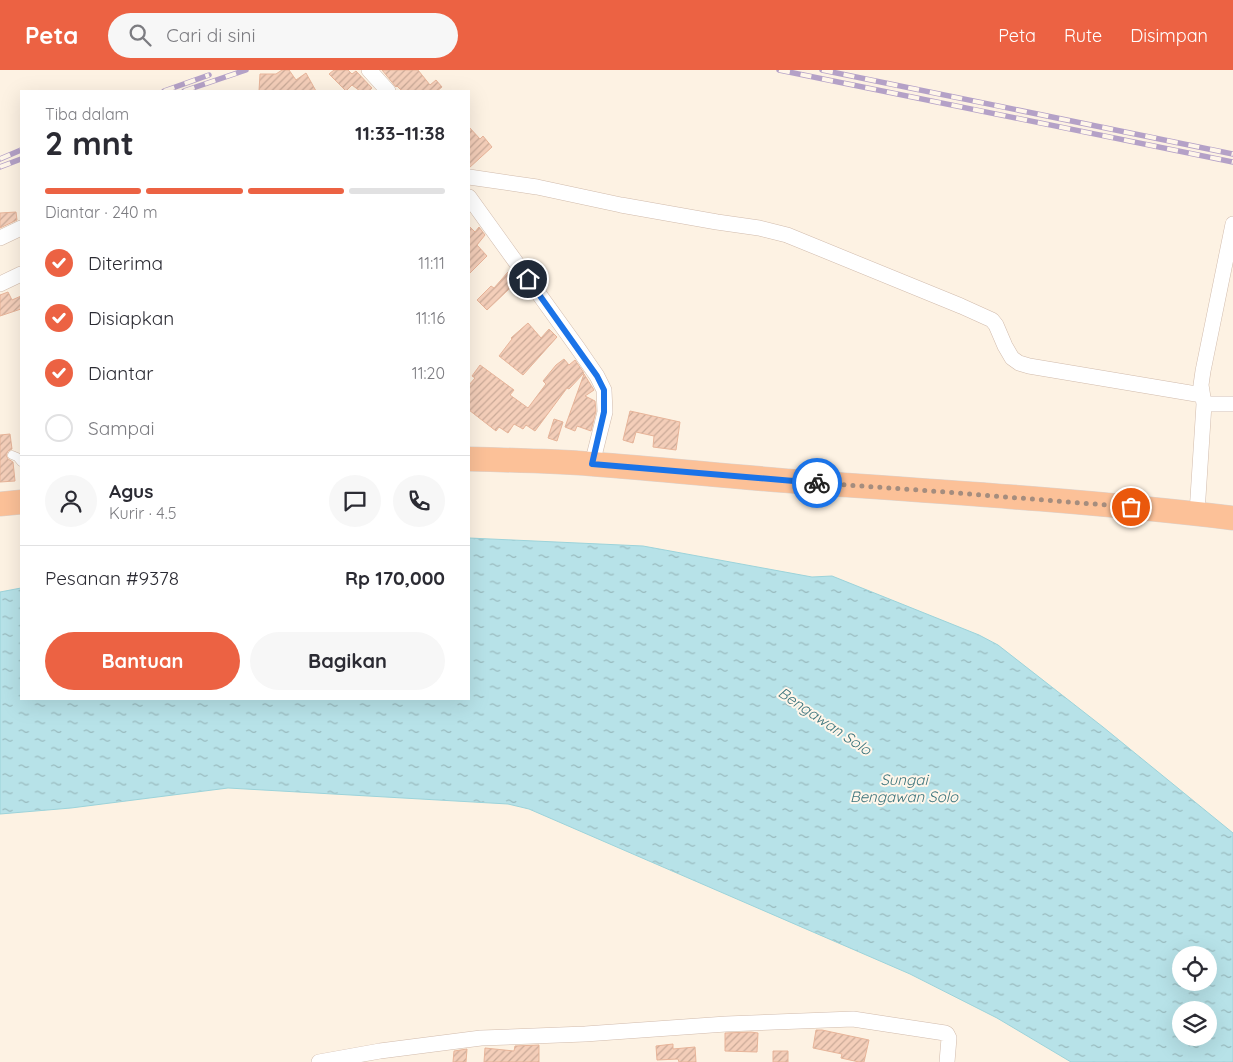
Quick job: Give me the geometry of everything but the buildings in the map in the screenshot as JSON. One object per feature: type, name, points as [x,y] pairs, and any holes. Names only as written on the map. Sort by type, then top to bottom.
[{"type":"highway","points":[[470,459],[539,460],[592,464],[800,482],[1077,502],[1233,518]]},
{"type":"highway","points":[[0,504],[20,502]]},
{"type":"street","points":[[369,70],[387,90]]},
{"type":"street","points":[[470,177],[537,186],[640,208],[759,228],[787,235],[992,320],[1012,358],[1019,363],[1203,400],[1233,404]]},
{"type":"street","points":[[470,198],[597,376],[604,390],[604,412],[592,464]]},
{"type":"street","points":[[1197,514],[1203,400],[1201,385],[1233,224]]},
{"type":"street","points":[[0,238],[20,228]]},
{"type":"street","points":[[0,284],[20,274]]},
{"type":"street","points":[[319,1062],[380,1051],[481,1038],[853,1019],[945,1033],[949,1038],[947,1062]]},
{"type":"lane","points":[[12,455],[20,461]]},
{"type":"water","name":"Sungai Bengawan Solo","points":[[470,538],[643,546],[812,577],[832,576],[979,635],[998,645],[1103,727],[1233,833],[1233,1062],[1071,1062],[997,1018],[910,974],[529,809],[508,804],[228,788],[71,808],[0,814],[0,592],[20,588],[20,700],[470,700]]},
{"type":"railway","points":[[187,90],[246,70]]},
{"type":"railway","points":[[779,70],[1233,162]]},
{"type":"railway","points":[[822,70],[1233,154]]},
{"type":"railway","points":[[167,90],[209,75]]},
{"type":"railway","points":[[0,159],[20,150]]},
{"type":"railway","points":[[0,167],[20,159]]},
{"type":"way so far","points":[[817,483],[1131,507]]},
{"type":"route","points":[[528,279],[597,376],[604,390],[604,412],[592,464],[817,483]]},
{"type":"water label","name":"Bengawan Solo","points":[[825,721]]}]
